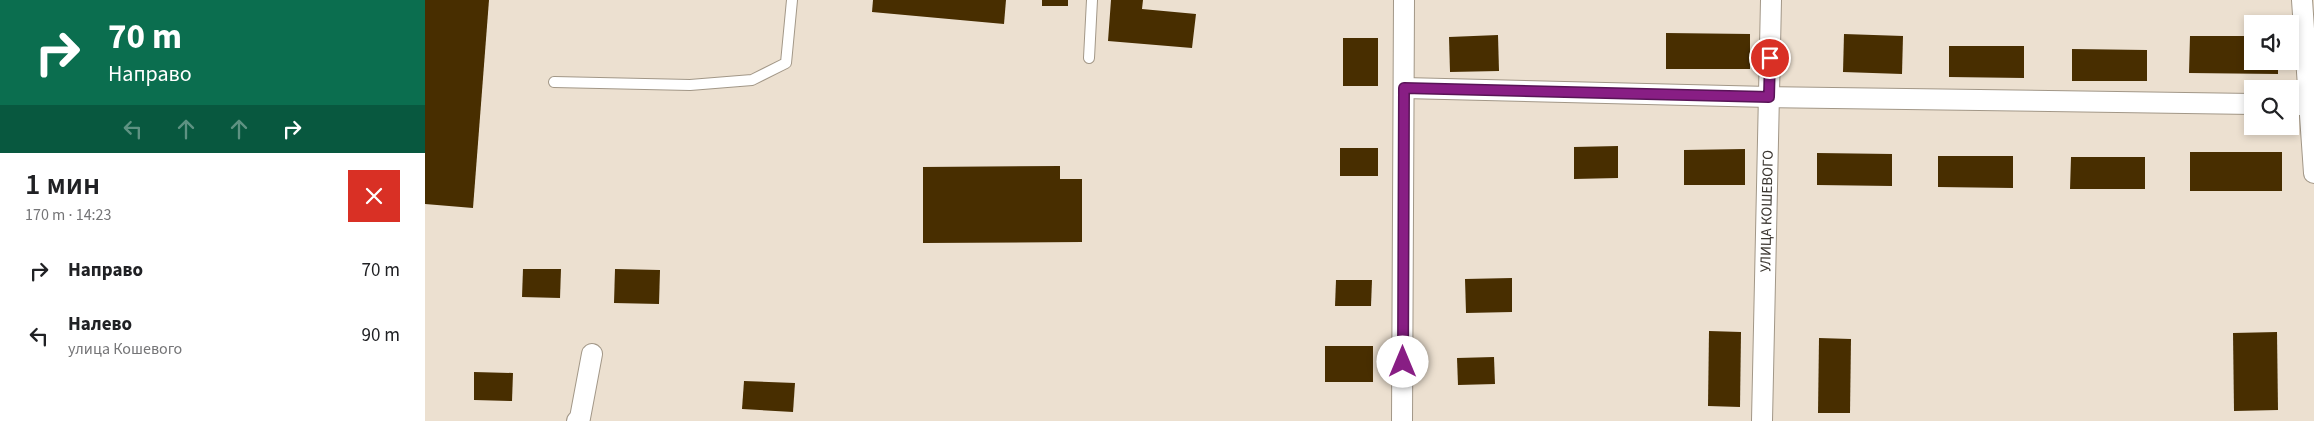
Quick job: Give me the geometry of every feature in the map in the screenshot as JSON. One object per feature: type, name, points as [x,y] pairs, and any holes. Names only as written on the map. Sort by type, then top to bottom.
[{"type":"street","points":[[1403,421],[1404,0]]},
{"type":"street","name":"УЛИЦА КОШЕВОГО","points":[[1762,421],[1771,0]]},
{"type":"street","points":[[2302,0],[2312,105],[2314,173]]},
{"type":"street","points":[[1404,88],[1769,97],[2244,104]]},
{"type":"street","points":[[2299,104],[2312,105]]},
{"type":"street","points":[[577,421],[580,418],[592,354]]},
{"type":"lane","points":[[554,82],[690,85],[752,80],[786,63],[792,0]]},
{"type":"lane","points":[[1089,58],[1093,0]]},
{"type":"building","points":[[425,0],[489,0],[473,208],[425,204]]},
{"type":"building","points":[[873,0],[1006,0],[1004,24],[872,12]]},
{"type":"building","points":[[1042,0],[1068,0],[1068,6],[1042,6]]},
{"type":"building","points":[[1111,0],[1143,0],[1142,9],[1196,14],[1192,48],[1108,41]]},
{"type":"building","points":[[1666,33],[1750,34],[1750,69],[1666,69]]},
{"type":"building","points":[[1844,34],[1903,36],[1902,74],[1843,72]]},
{"type":"building","points":[[1498,35],[1499,71],[1450,72],[1449,37]]},
{"type":"building","points":[[2190,36],[2244,36],[2244,70],[2278,70],[2278,74],[2189,73]]},
{"type":"building","points":[[1343,38],[1378,38],[1378,86],[1343,86]]},
{"type":"building","points":[[1949,46],[2024,46],[2024,78],[1949,77]]},
{"type":"building","points":[[2072,49],[2147,50],[2147,81],[2072,81]]},
{"type":"building","points":[[1618,146],[1618,178],[1574,179],[1574,147]]},
{"type":"building","points":[[1340,148],[1378,148],[1378,176],[1340,176]]},
{"type":"building","points":[[1745,149],[1745,185],[1684,185],[1684,150]]},
{"type":"building","points":[[2190,152],[2282,152],[2282,191],[2190,191]]},
{"type":"building","points":[[1817,153],[1892,154],[1892,186],[1817,185]]},
{"type":"building","points":[[1938,156],[2013,156],[2013,188],[1938,187]]},
{"type":"building","points":[[2071,157],[2145,157],[2145,189],[2070,189]]},
{"type":"building","points":[[1060,166],[1060,179],[1082,179],[1082,242],[923,243],[923,167]]},
{"type":"building","points":[[523,269],[561,269],[560,298],[522,297]]},
{"type":"building","points":[[615,269],[660,270],[659,304],[614,303]]},
{"type":"building","points":[[1512,278],[1512,312],[1466,313],[1465,279]]},
{"type":"building","points":[[1336,280],[1372,280],[1371,306],[1335,306]]},
{"type":"building","points":[[1709,331],[1741,332],[1740,407],[1708,406]]},
{"type":"building","points":[[2277,332],[2278,410],[2234,411],[2233,333]]},
{"type":"building","points":[[1819,338],[1851,339],[1850,413],[1818,413]]},
{"type":"building","points":[[1325,346],[1373,346],[1373,382],[1325,382]]},
{"type":"building","points":[[1494,357],[1495,384],[1458,385],[1457,358]]},
{"type":"building","points":[[474,372],[513,373],[512,401],[474,400]]},
{"type":"building","points":[[744,381],[795,383],[793,412],[742,409]]},
{"type":"route","points":[[1403,362],[1404,88],[1769,97],[1770,58]]}]
